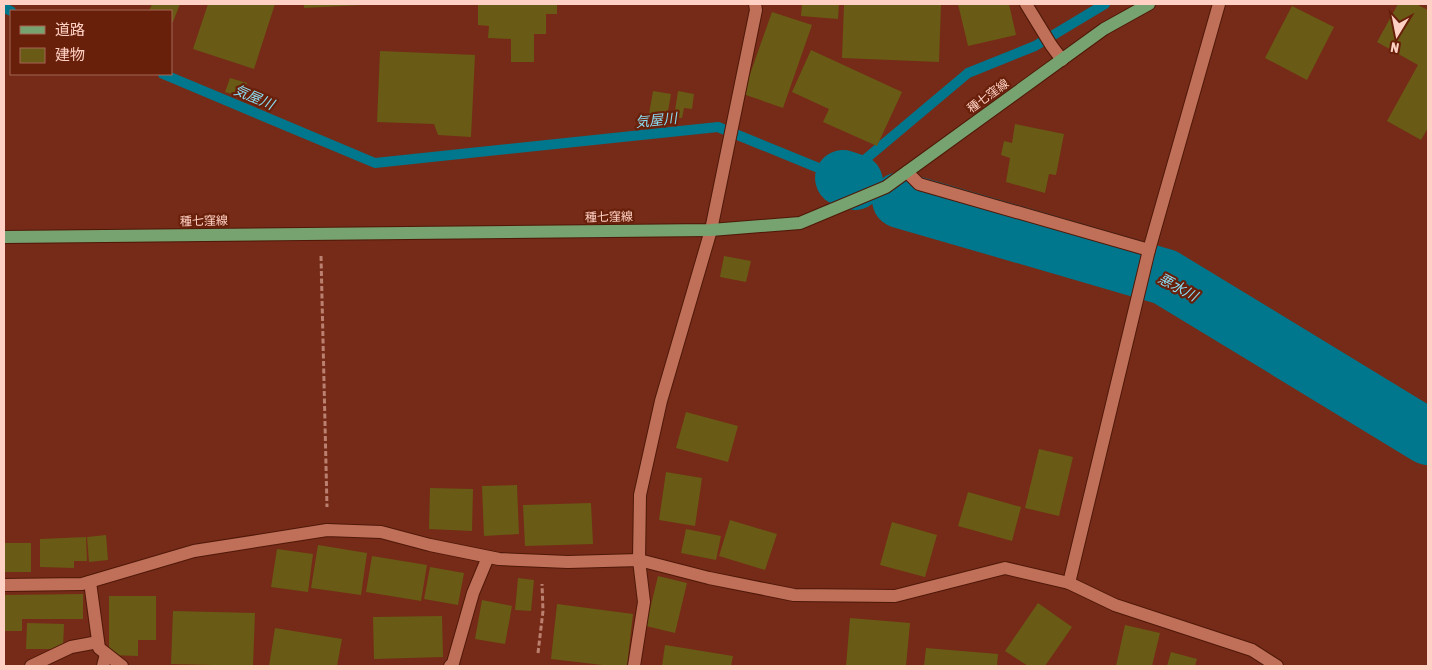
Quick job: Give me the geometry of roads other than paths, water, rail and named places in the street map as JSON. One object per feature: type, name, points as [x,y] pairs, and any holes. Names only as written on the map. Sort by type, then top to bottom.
[{"type":"main road","name":"種七窪線","points":[[4,237],[711,230],[800,223],[886,187],[1104,29],[1149,4]]},
{"type":"street","points":[[634,666],[644,602],[639,560],[640,495],[661,402],[711,230],[756,10],[755,4]]},
{"type":"street","points":[[1026,4],[1062,60]]},
{"type":"street","points":[[1068,583],[1147,255],[1219,4]]},
{"type":"street","points":[[907,172],[918,184],[1147,255]]},
{"type":"street","points":[[4,585],[82,584],[194,551],[327,530],[381,532],[430,545],[499,559],[568,562],[639,560],[709,578],[794,594],[895,596],[1005,568],[1068,583],[1115,605],[1252,650],[1277,666]]},
{"type":"street","points":[[450,666],[453,663],[473,593],[488,557]]},
{"type":"street","points":[[90,582],[99,648],[105,660],[122,666]]},
{"type":"street","points":[[31,666],[71,647],[98,642]]},
{"type":"waterway","name":"気屋川","points":[[165,75],[375,163],[718,127],[843,178],[968,73],[1035,46],[1105,4]]},
{"type":"waterway","name":"気屋川","points":[[4,8],[10,11]]},
{"type":"waterway","name":"悪水川","points":[[843,178],[855,182]]},
{"type":"waterway","name":"悪水川","points":[[900,200],[1165,277],[1428,437]]}]
